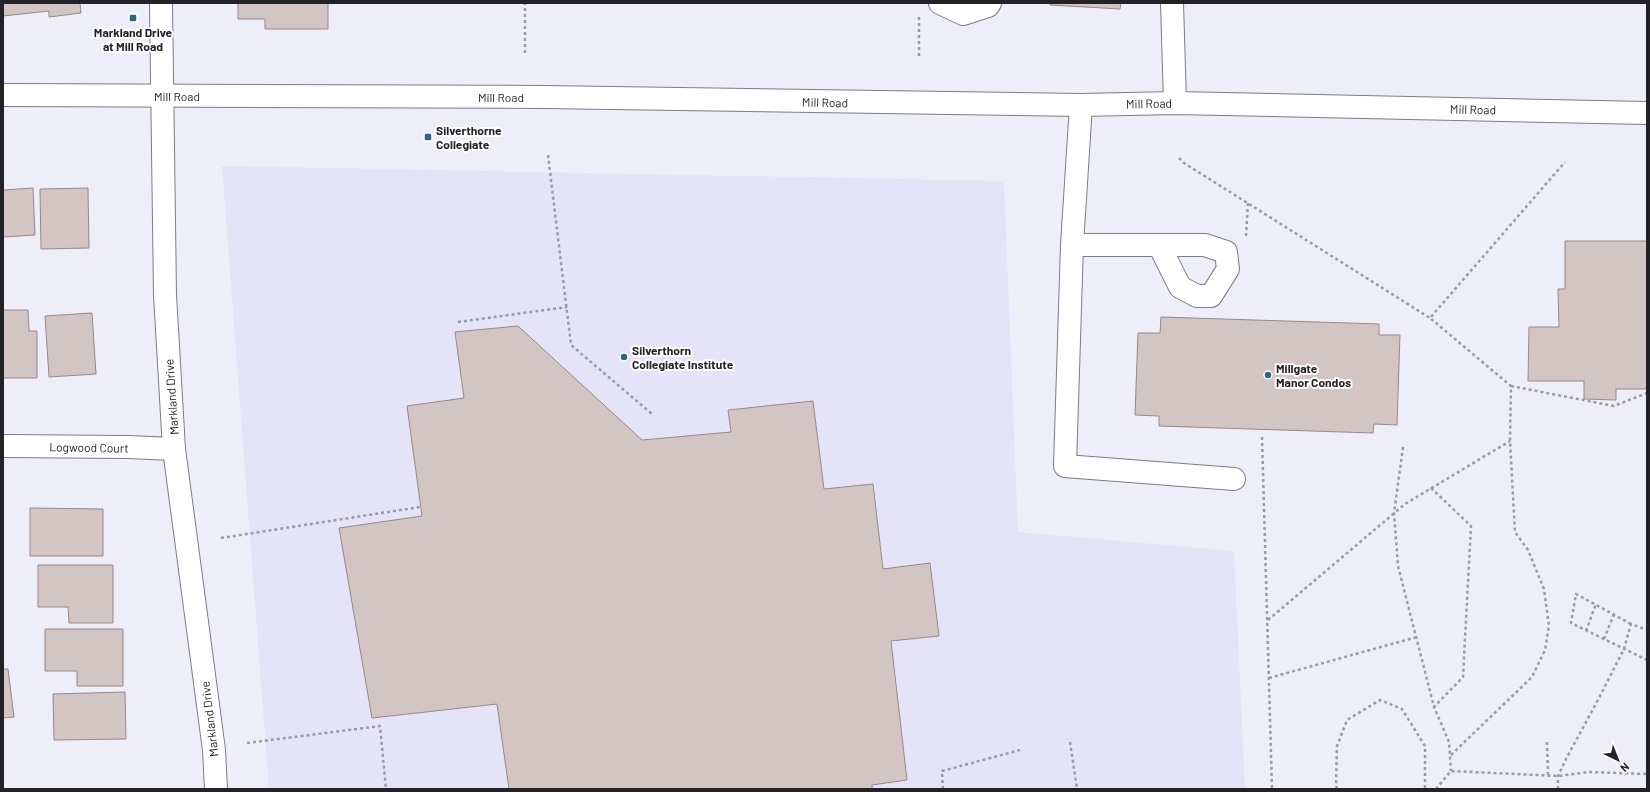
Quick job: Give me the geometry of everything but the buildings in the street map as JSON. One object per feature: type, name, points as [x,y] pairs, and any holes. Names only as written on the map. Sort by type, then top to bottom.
[{"type":"street","name":"Markland Drive","points":[[161,3],[164,295],[174,449],[214,750],[216,789]]},
{"type":"street","points":[[940,3],[963,14],[988,6],[990,3]]},
{"type":"street","points":[[1172,3],[1175,103]]},
{"type":"street","name":"Mill Road","points":[[3,95],[536,97],[1081,105],[1175,103],[1647,113]]},
{"type":"street","points":[[1081,105],[1072,245],[1065,466],[1234,479]]},
{"type":"street","points":[[1072,245],[1159,245]]},
{"type":"street","name":"Logwood Court","points":[[3,446],[127,446],[174,449]]},
{"type":"path","points":[[525,3],[525,53]]},
{"type":"path","points":[[918,28],[919,58]]},
{"type":"path","points":[[548,154],[571,345],[652,414]]},
{"type":"path","points":[[1179,158],[1184,163],[1430,318],[1511,386],[1614,406],[1647,393]]},
{"type":"path","points":[[1430,318],[1565,162]]},
{"type":"path","points":[[458,322],[567,307]]},
{"type":"path","points":[[1451,755],[1532,677],[1545,650],[1549,626],[1544,589],[1528,550],[1515,532],[1510,441],[1511,386]]},
{"type":"path","points":[[1262,437],[1272,789]]},
{"type":"path","points":[[1267,621],[1405,504],[1510,441]]},
{"type":"path","points":[[1403,447],[1394,513],[1398,566],[1434,707],[1449,742],[1451,755],[1451,772],[1436,789]]},
{"type":"path","points":[[1431,488],[1471,526],[1463,677],[1434,707]]},
{"type":"path","points":[[221,538],[420,507]]},
{"type":"path","points":[[1647,630],[1631,624],[1576,594],[1571,623],[1647,660]]},
{"type":"path","points":[[1586,631],[1596,604]]},
{"type":"path","points":[[1604,639],[1614,614]]},
{"type":"path","points":[[1558,789],[1558,776],[1600,698],[1624,649],[1631,624]]},
{"type":"path","points":[[1269,678],[1417,637]]},
{"type":"path","points":[[1337,789],[1337,746],[1347,720],[1380,700],[1402,709],[1425,746],[1425,789]]},
{"type":"path","points":[[247,743],[380,726],[386,789]]},
{"type":"path","points":[[1070,742],[1077,789]]},
{"type":"path","points":[[1547,742],[1548,776]]},
{"type":"path","points":[[943,789],[942,771],[1020,750]]},
{"type":"path","points":[[1451,772],[1548,776],[1589,772],[1647,774]]},
{"type":"shaded area","name":"Silverthorn Collegiate Institute","points":[[222,166],[1004,181],[1018,532],[1234,551],[1245,789],[269,789]]},
{"type":"place","name":"Markland Drive at Mill Road","points":[[133,18]]},
{"type":"place","name":"Silverthorne Collegiate","points":[[428,137]]},
{"type":"place","name":"Silverthorn Collegiate Institute","points":[[624,357]]},
{"type":"place","name":"Millgate Manor Condos","points":[[1268,375]]}]
